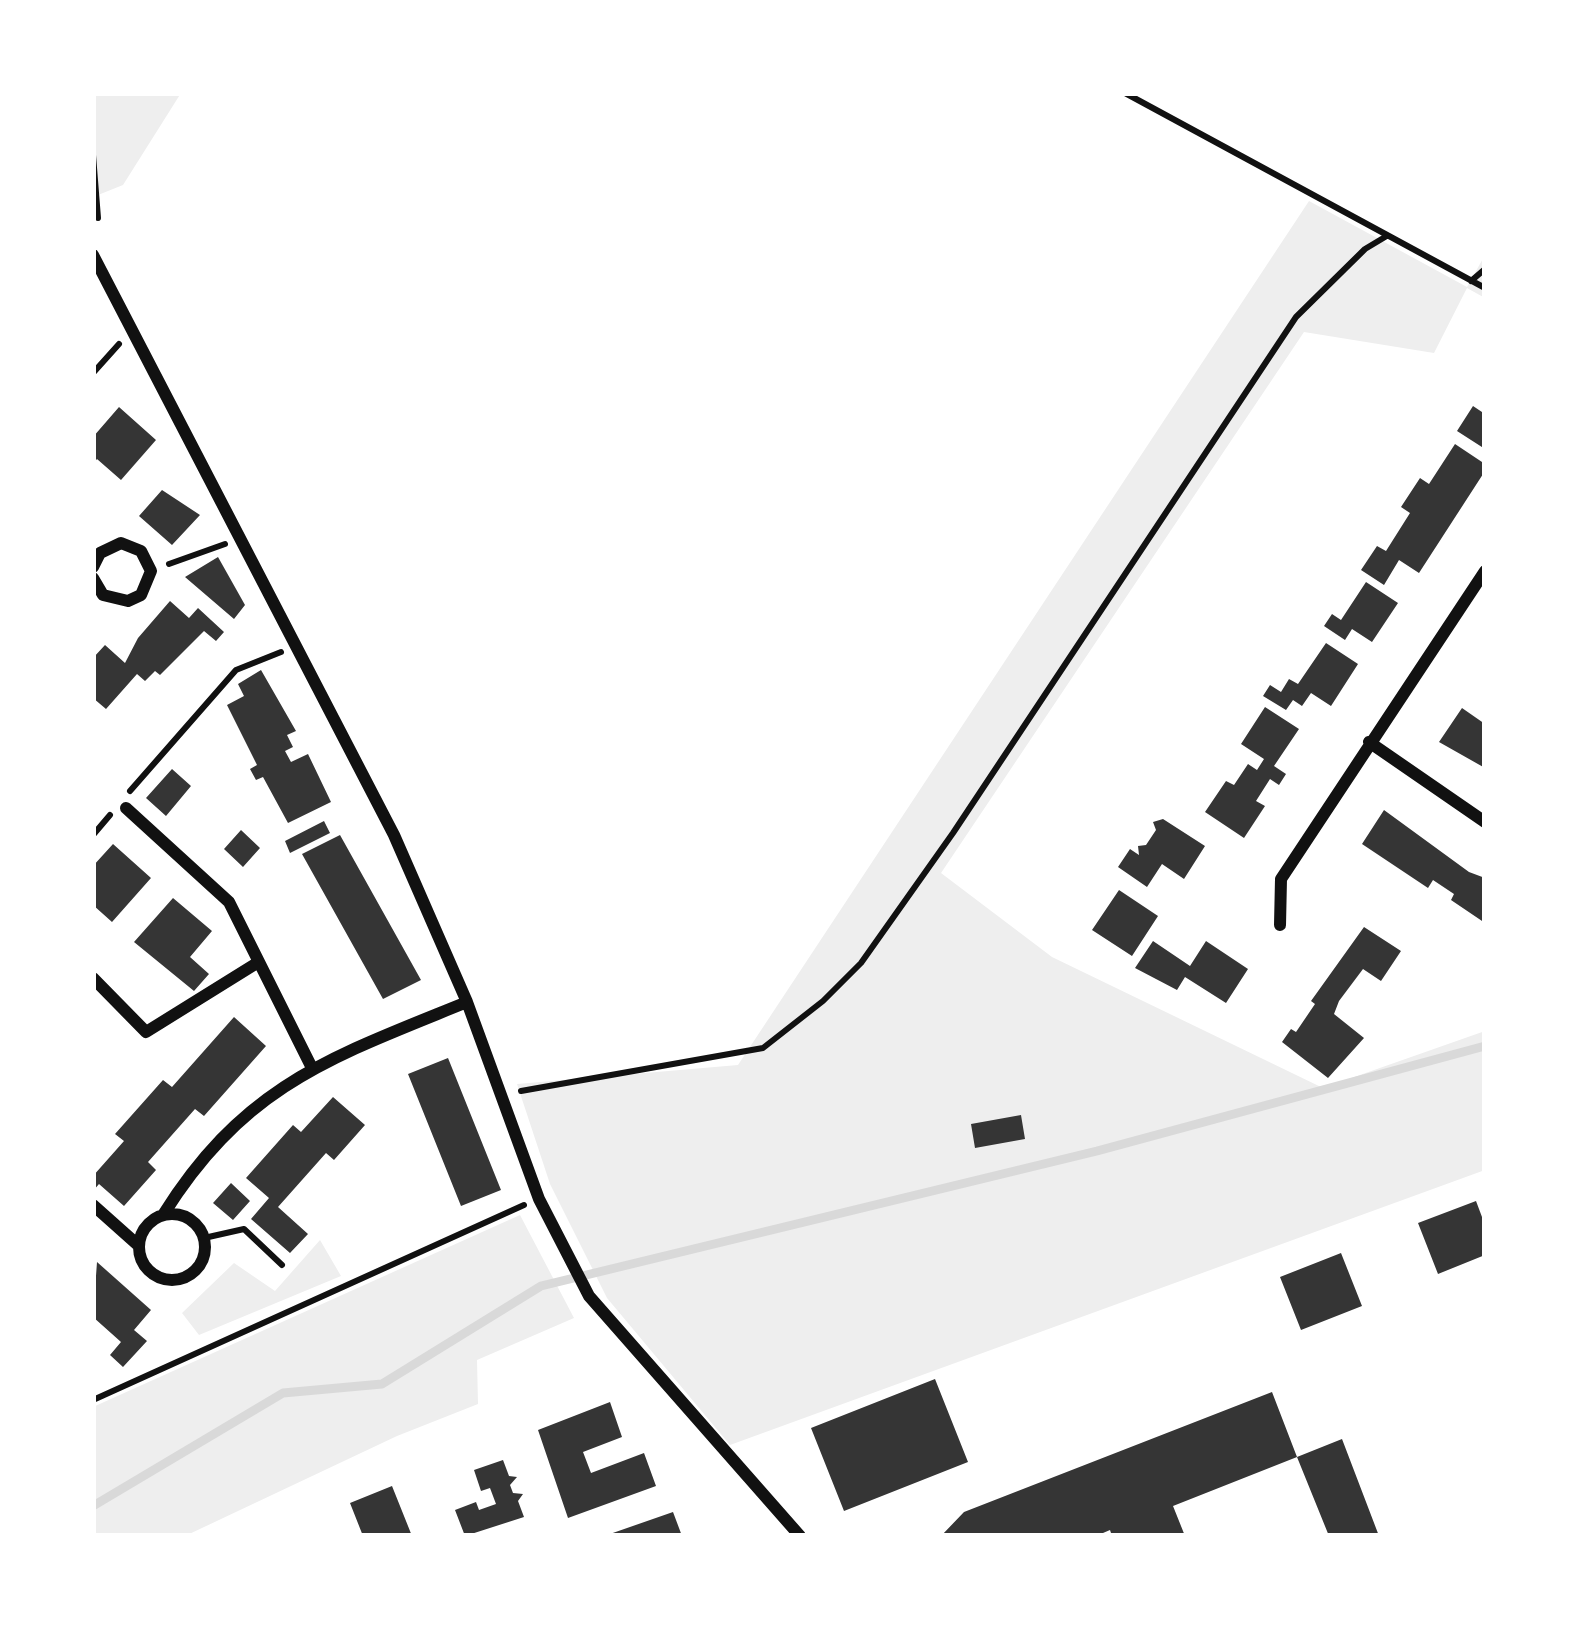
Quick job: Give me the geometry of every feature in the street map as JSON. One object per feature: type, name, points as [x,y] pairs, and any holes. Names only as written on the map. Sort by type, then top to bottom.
[{"type":"street","points":[[93,255],[135,328],[293,647],[394,835],[467,1002],[539,1199],[567,1258],[590,1296],[800,1536]]},
{"type":"street","points":[[93,567],[100,553],[121,543],[141,551],[151,571],[141,595],[128,601],[98,601],[93,578]]},
{"type":"street","points":[[1280,925],[1281,879],[1485,571]]},
{"type":"street","points":[[1369,742],[1485,822]]},
{"type":"street","points":[[126,808],[229,902],[311,1066]]},
{"type":"street","points":[[93,978],[146,1032],[257,963]]},
{"type":"street","points":[[139,1246],[146,1226],[163,1214],[220,1139],[311,1066],[467,1002]]},
{"type":"street","points":[[93,1205],[139,1246],[152,1273],[181,1279],[203,1258],[204,1238],[193,1221],[163,1214]]},
{"type":"lane","points":[[204,1238],[244,1229],[282,1265]]},
{"type":"path","points":[[1125,93],[1485,289]]},
{"type":"path","points":[[93,155],[98,218]]},
{"type":"path","points":[[502,1096],[763,1048],[823,1001],[861,963],[953,832],[1297,317],[1365,249],[1384,237]]},
{"type":"path","points":[[1472,281],[1485,269]]},
{"type":"path","points":[[93,373],[135,328]]},
{"type":"path","points":[[151,571],[240,542]]},
{"type":"path","points":[[93,835],[236,670],[293,647]]},
{"type":"path","points":[[93,1400],[539,1199]]},
{"type":"shaded area","points":[[93,93],[181,93],[123,185],[93,197]]},
{"type":"shaded area","points":[[1309,201],[1467,287],[1485,255],[1485,298],[1467,288],[1434,353],[1304,332],[941,873],[1052,957],[1323,1088],[1485,1031],[1485,1170],[730,1445],[607,1298],[550,1184],[517,1084],[738,1065]]},
{"type":"shaded area","points":[[520,1215],[574,1318],[477,1360],[478,1404],[397,1436],[185,1536],[93,1536],[93,1407]]},
{"type":"shaded area","points":[[320,1240],[341,1276],[199,1335],[182,1313],[234,1263],[275,1291]]},
{"type":"building","points":[[1473,406],[1482,412],[1485,407],[1485,449],[1457,431]]},
{"type":"building","points":[[119,407],[156,440],[121,480],[97,459],[93,464],[93,437]]},
{"type":"building","points":[[1455,444],[1485,464],[1485,471],[1419,573],[1399,560],[1384,585],[1361,570],[1377,546],[1386,551],[1410,513],[1401,507],[1420,478],[1429,484]]},
{"type":"building","points":[[162,490],[200,515],[172,545],[139,516]]},
{"type":"building","points":[[218,557],[245,605],[234,619],[185,577]]},
{"type":"building","points":[[1366,582],[1398,603],[1372,642],[1352,629],[1345,640],[1324,626],[1332,614],[1341,620]]},
{"type":"building","points":[[170,601],[189,618],[198,608],[224,632],[216,641],[204,631],[160,675],[155,671],[145,681],[137,674],[106,709],[93,698],[93,658],[105,645],[125,663],[138,638]]},
{"type":"building","points":[[1326,643],[1358,664],[1331,706],[1311,693],[1302,706],[1293,700],[1286,710],[1263,696],[1270,685],[1281,692],[1289,679],[1298,684]]},
{"type":"building","points":[[261,670],[296,731],[287,735],[293,747],[285,751],[291,762],[308,754],[331,802],[288,823],[263,777],[256,780],[250,769],[257,765],[227,705],[244,696],[238,684]]},
{"type":"building","points":[[1265,707],[1299,729],[1274,766],[1286,774],[1279,785],[1270,779],[1256,801],[1265,806],[1244,838],[1205,812],[1226,781],[1234,785],[1248,764],[1257,770],[1264,759],[1241,744]]},
{"type":"building","points":[[1462,708],[1485,724],[1485,768],[1439,742]]},
{"type":"building","points":[[172,769],[191,786],[166,816],[146,798]]},
{"type":"building","points":[[1384,810],[1469,872],[1485,878],[1485,923],[1451,900],[1454,894],[1433,880],[1428,888],[1362,844]]},
{"type":"building","points":[[1163,819],[1205,846],[1184,879],[1162,864],[1147,887],[1118,867],[1130,849],[1139,855],[1138,846],[1146,845],[1156,830],[1153,822]]},
{"type":"building","points":[[324,821],[330,833],[290,853],[285,841]]},
{"type":"building","points":[[241,830],[260,848],[243,867],[224,849]]},
{"type":"building","points":[[340,835],[421,980],[383,999],[302,854]]},
{"type":"building","points":[[113,844],[151,878],[112,922],[93,905],[93,866]]},
{"type":"building","points":[[1119,890],[1158,916],[1132,956],[1092,930]]},
{"type":"building","points":[[173,898],[212,931],[190,957],[209,974],[194,991],[134,942]]},
{"type":"building","points":[[1364,927],[1401,951],[1381,981],[1363,969],[1339,1001],[1334,1014],[1364,1038],[1328,1078],[1282,1042],[1291,1029],[1296,1032],[1315,1004],[1311,1001]]},
{"type":"building","points":[[1153,941],[1190,966],[1206,941],[1248,969],[1226,1003],[1185,977],[1177,990],[1135,968]]},
{"type":"building","points":[[234,1017],[266,1046],[204,1116],[195,1109],[148,1162],[156,1170],[124,1206],[99,1184],[93,1191],[93,1176],[124,1141],[115,1134],[163,1080],[172,1087]]},
{"type":"building","points":[[448,1058],[501,1190],[461,1206],[408,1074]]},
{"type":"building","points":[[333,1097],[365,1125],[334,1160],[326,1153],[278,1207],[308,1234],[290,1253],[251,1219],[269,1198],[246,1178],[293,1125],[301,1132]]},
{"type":"building","points":[[1021,1115],[1025,1139],[975,1148],[971,1124]]},
{"type":"building","points":[[231,1183],[250,1201],[233,1220],[213,1203]]},
{"type":"building","points":[[1476,1201],[1485,1225],[1485,1255],[1438,1274],[1418,1223]]},
{"type":"building","points":[[1341,1253],[1362,1306],[1301,1330],[1280,1277]]},
{"type":"building","points":[[97,1262],[151,1310],[134,1330],[147,1341],[123,1367],[110,1355],[121,1342],[93,1317]]},
{"type":"building","points":[[935,1379],[968,1462],[844,1511],[811,1428]]},
{"type":"building","points":[[1272,1392],[1297,1457],[1173,1506],[1185,1536],[1112,1536],[1110,1530],[1096,1536],[941,1536],[964,1512]]},
{"type":"building","points":[[610,1402],[622,1437],[583,1452],[591,1473],[644,1453],[656,1486],[568,1518],[538,1430]]},
{"type":"building","points":[[1342,1439],[1379,1536],[1329,1536],[1297,1457]]},
{"type":"building","points":[[503,1460],[509,1476],[517,1477],[510,1485],[513,1493],[523,1494],[518,1501],[524,1517],[465,1536],[455,1510],[476,1502],[479,1510],[496,1504],[490,1488],[481,1491],[474,1470]]},
{"type":"building","points":[[392,1486],[412,1536],[363,1536],[350,1503]]},
{"type":"building","points":[[673,1512],[682,1536],[607,1535]]},
{"type":"waterway","points":[[93,1506],[283,1393],[382,1384],[541,1286],[1097,1151],[1485,1046]]}]
